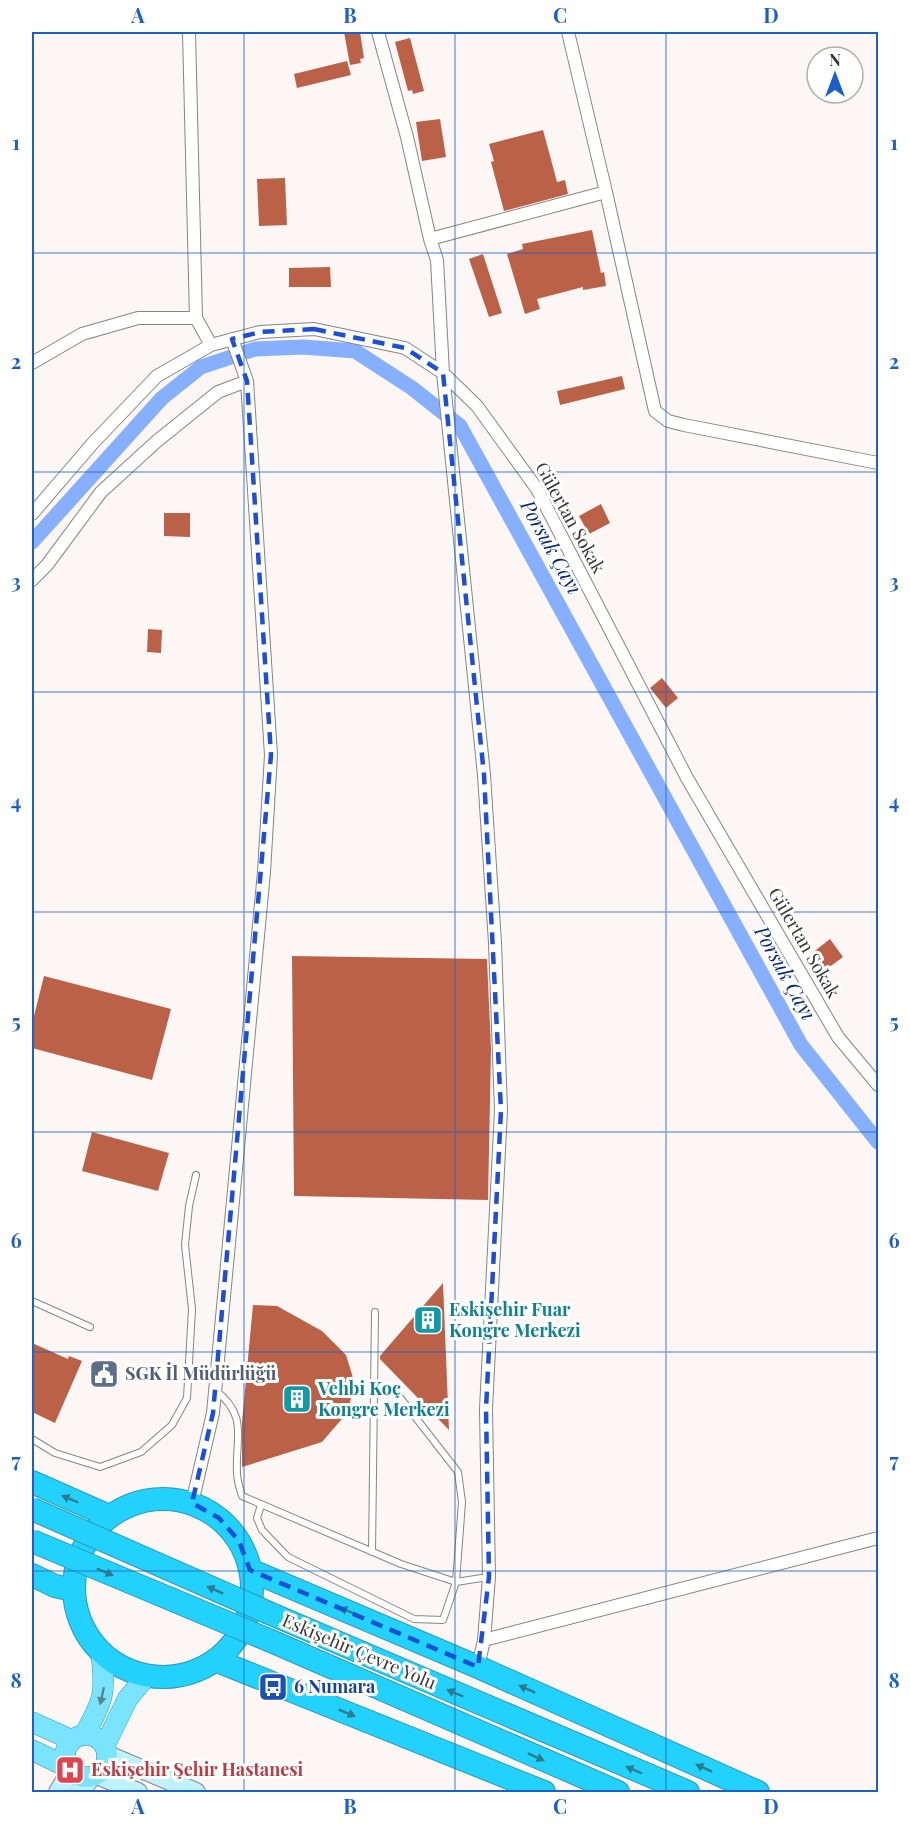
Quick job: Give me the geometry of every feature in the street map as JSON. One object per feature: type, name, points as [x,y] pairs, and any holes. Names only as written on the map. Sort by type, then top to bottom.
[{"type":"highway","points":[[32,1482],[110,1516]]},
{"type":"highway","points":[[164,1498],[192,1503],[219,1518],[239,1541],[250,1570],[252,1595],[246,1620],[233,1642],[215,1660],[194,1671],[171,1677],[147,1676],[123,1668],[101,1653],[87,1635],[77,1613],[73,1590],[77,1562],[89,1536],[110,1516],[135,1503],[164,1498]]},
{"type":"highway","name":"Eskişehir Çevre Yolu","points":[[32,1509],[688,1792]]},
{"type":"highway","name":"Eskişehir Çevre Yolu","points":[[32,1541],[271,1641],[618,1792]]},
{"type":"highway","points":[[250,1570],[478,1667],[758,1792]]},
{"type":"highway","points":[[32,1575],[55,1586],[73,1590]]},
{"type":"highway","points":[[215,1660],[544,1792]]},
{"type":"main road","points":[[58,1792],[70,1769],[65,1756],[68,1745],[78,1737],[101,1704],[105,1683],[101,1653]]},
{"type":"main road","points":[[79,1792],[105,1766],[106,1750],[128,1698],[147,1676]]},
{"type":"main road","points":[[32,1722],[78,1737],[96,1737],[106,1750],[196,1792]]},
{"type":"main road","points":[[32,1750],[80,1776],[94,1776],[138,1792]]},
{"type":"street","points":[[189,32],[196,318],[211,345]]},
{"type":"street","points":[[378,32],[437,260],[443,373],[484,775],[495,943],[501,1110],[486,1409],[489,1577],[484,1640],[478,1667]]},
{"type":"street","points":[[568,32],[656,411],[668,421],[684,425],[879,463]]},
{"type":"street","points":[[430,239],[606,192]]},
{"type":"street","points":[[32,363],[82,334],[138,318],[196,318]]},
{"type":"street","name":"Gülertan Sokak","points":[[32,514],[93,443],[157,376],[211,345],[260,332],[314,328],[405,348],[443,373],[477,406],[537,489],[687,778],[837,1037],[879,1084]]},
{"type":"street","points":[[192,1503],[213,1413],[264,872],[272,755],[247,381],[233,341]]},
{"type":"street","points":[[32,580],[53,557],[101,492],[157,441],[218,392],[247,381]]},
{"type":"street","points":[[484,1640],[879,1538]]},
{"type":"lane","points":[[32,1439],[55,1453],[100,1467],[141,1452],[171,1425],[187,1398],[192,1309],[185,1245],[189,1206],[196,1175]]},
{"type":"lane","points":[[32,1300],[90,1327]]},
{"type":"lane","points":[[372,1552],[375,1312]]},
{"type":"lane","points":[[215,1389],[227,1399],[240,1427],[237,1474],[242,1496],[401,1564],[456,1582],[489,1577]]},
{"type":"lane","points":[[261,1505],[258,1518],[262,1530],[288,1557],[414,1619],[443,1620],[456,1582],[462,1502],[458,1472],[395,1391]]},
{"type":"highlighted area","points":[[314,329],[405,348],[443,373],[484,775],[501,1110],[486,1409],[489,1577],[478,1667],[250,1570],[239,1541],[219,1518],[192,1503],[213,1413],[271,755],[247,381],[232,339],[260,332]]},
{"type":"building","points":[[344,32],[360,32],[364,58],[360,59],[361,63],[350,65]]},
{"type":"building","points":[[410,38],[424,91],[413,94],[412,90],[408,91],[395,42]]},
{"type":"building","points":[[347,61],[351,75],[297,88],[294,74]]},
{"type":"building","points":[[440,119],[446,157],[422,161],[416,122]]},
{"type":"building","points":[[543,130],[557,182],[565,180],[568,194],[504,211],[491,162],[494,161],[489,144]]},
{"type":"building","points":[[285,178],[287,225],[259,226],[257,179]]},
{"type":"building","points":[[592,230],[606,286],[583,290],[583,287],[537,299],[540,309],[525,314],[507,254],[523,249],[522,244]]},
{"type":"building","points":[[483,254],[502,313],[489,317],[469,259]]},
{"type":"building","points":[[330,267],[331,287],[289,287],[289,268]]},
{"type":"building","points":[[622,376],[625,389],[560,405],[557,391]]},
{"type":"building","points":[[601,504],[610,523],[589,534],[579,516]]},
{"type":"building","points":[[164,513],[190,513],[190,537],[164,536]]},
{"type":"building","points":[[148,629],[162,630],[161,653],[147,652]]},
{"type":"building","points":[[662,678],[678,698],[666,708],[650,688]]},
{"type":"building","points":[[830,939],[843,957],[824,971],[811,954]]},
{"type":"building","points":[[292,956],[487,959],[491,1049],[488,1200],[294,1196]]},
{"type":"building","points":[[44,976],[171,1009],[152,1080],[32,1048],[32,1024]]},
{"type":"building","points":[[92,1132],[169,1153],[158,1191],[82,1171]]},
{"type":"building","name":"Eskişehir Fuar Kongre Merkezi","points":[[443,1283],[449,1430],[380,1359],[380,1356]]},
{"type":"building","name":"Vehbi Koç Kongre Merkezi","points":[[253,1305],[277,1306],[322,1331],[346,1355],[355,1384],[347,1413],[322,1442],[242,1467],[242,1422]]},
{"type":"building","points":[[32,1343],[68,1359],[69,1356],[82,1361],[55,1423],[32,1412]]},
{"type":"waterway","name":"Porsuk Çayı","points":[[32,542],[162,398],[201,367],[255,349],[303,347],[355,351],[412,388],[460,426],[801,1045],[878,1142]]},
{"type":"place","name":"Eskişehir Fuar Kongre Merkezi","points":[[428,1320]]},
{"type":"place","name":"SGK İl Müdürlüğü","points":[[104,1374]]},
{"type":"place","name":"Vehbi Koç Kongre Merkezi","points":[[297,1399]]},
{"type":"place","name":"6 Numara","points":[[273,1687]]},
{"type":"place","name":"Eskişehir Şehir Hastanesi","points":[[70,1770]]}]
